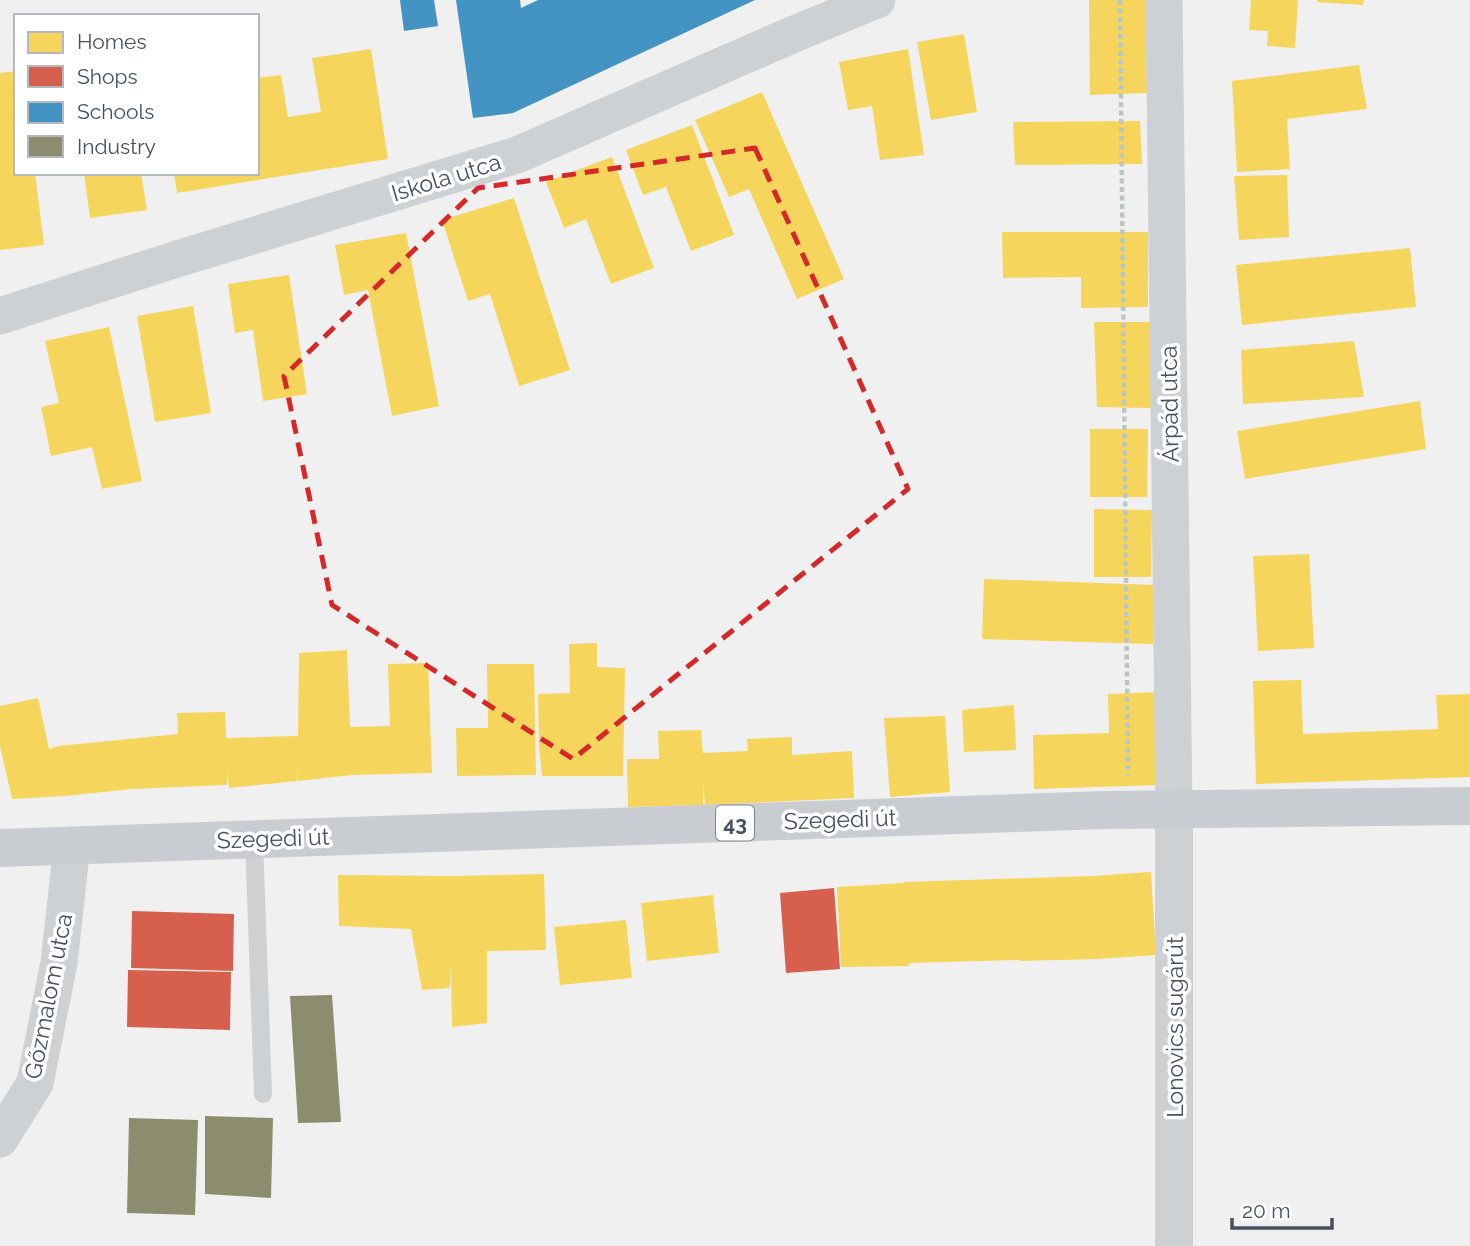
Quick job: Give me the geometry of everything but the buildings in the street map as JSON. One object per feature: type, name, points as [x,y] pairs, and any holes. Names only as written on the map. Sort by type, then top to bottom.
[{"type":"main road","name":"Szegedi út","points":[[0,848],[1174,809],[1470,806]]},
{"type":"street","name":"Iskola utca","points":[[0,316],[517,155],[877,0]]},
{"type":"street","name":"Árpád utca","points":[[1164,0],[1174,809]]},
{"type":"street","name":"Lonovics sugárút","points":[[1174,809],[1174,1246]]},
{"type":"street","name":"Gőzmalom utca","points":[[0,1139],[35,1083],[59,963],[72,845]]},
{"type":"lane","points":[[254,839],[263,1094]]},
{"type":"path","points":[[1120,0],[1128,777]]},
{"type":"highlighted area","points":[[755,148],[908,489],[573,759],[332,605],[284,376],[478,188]]}]
